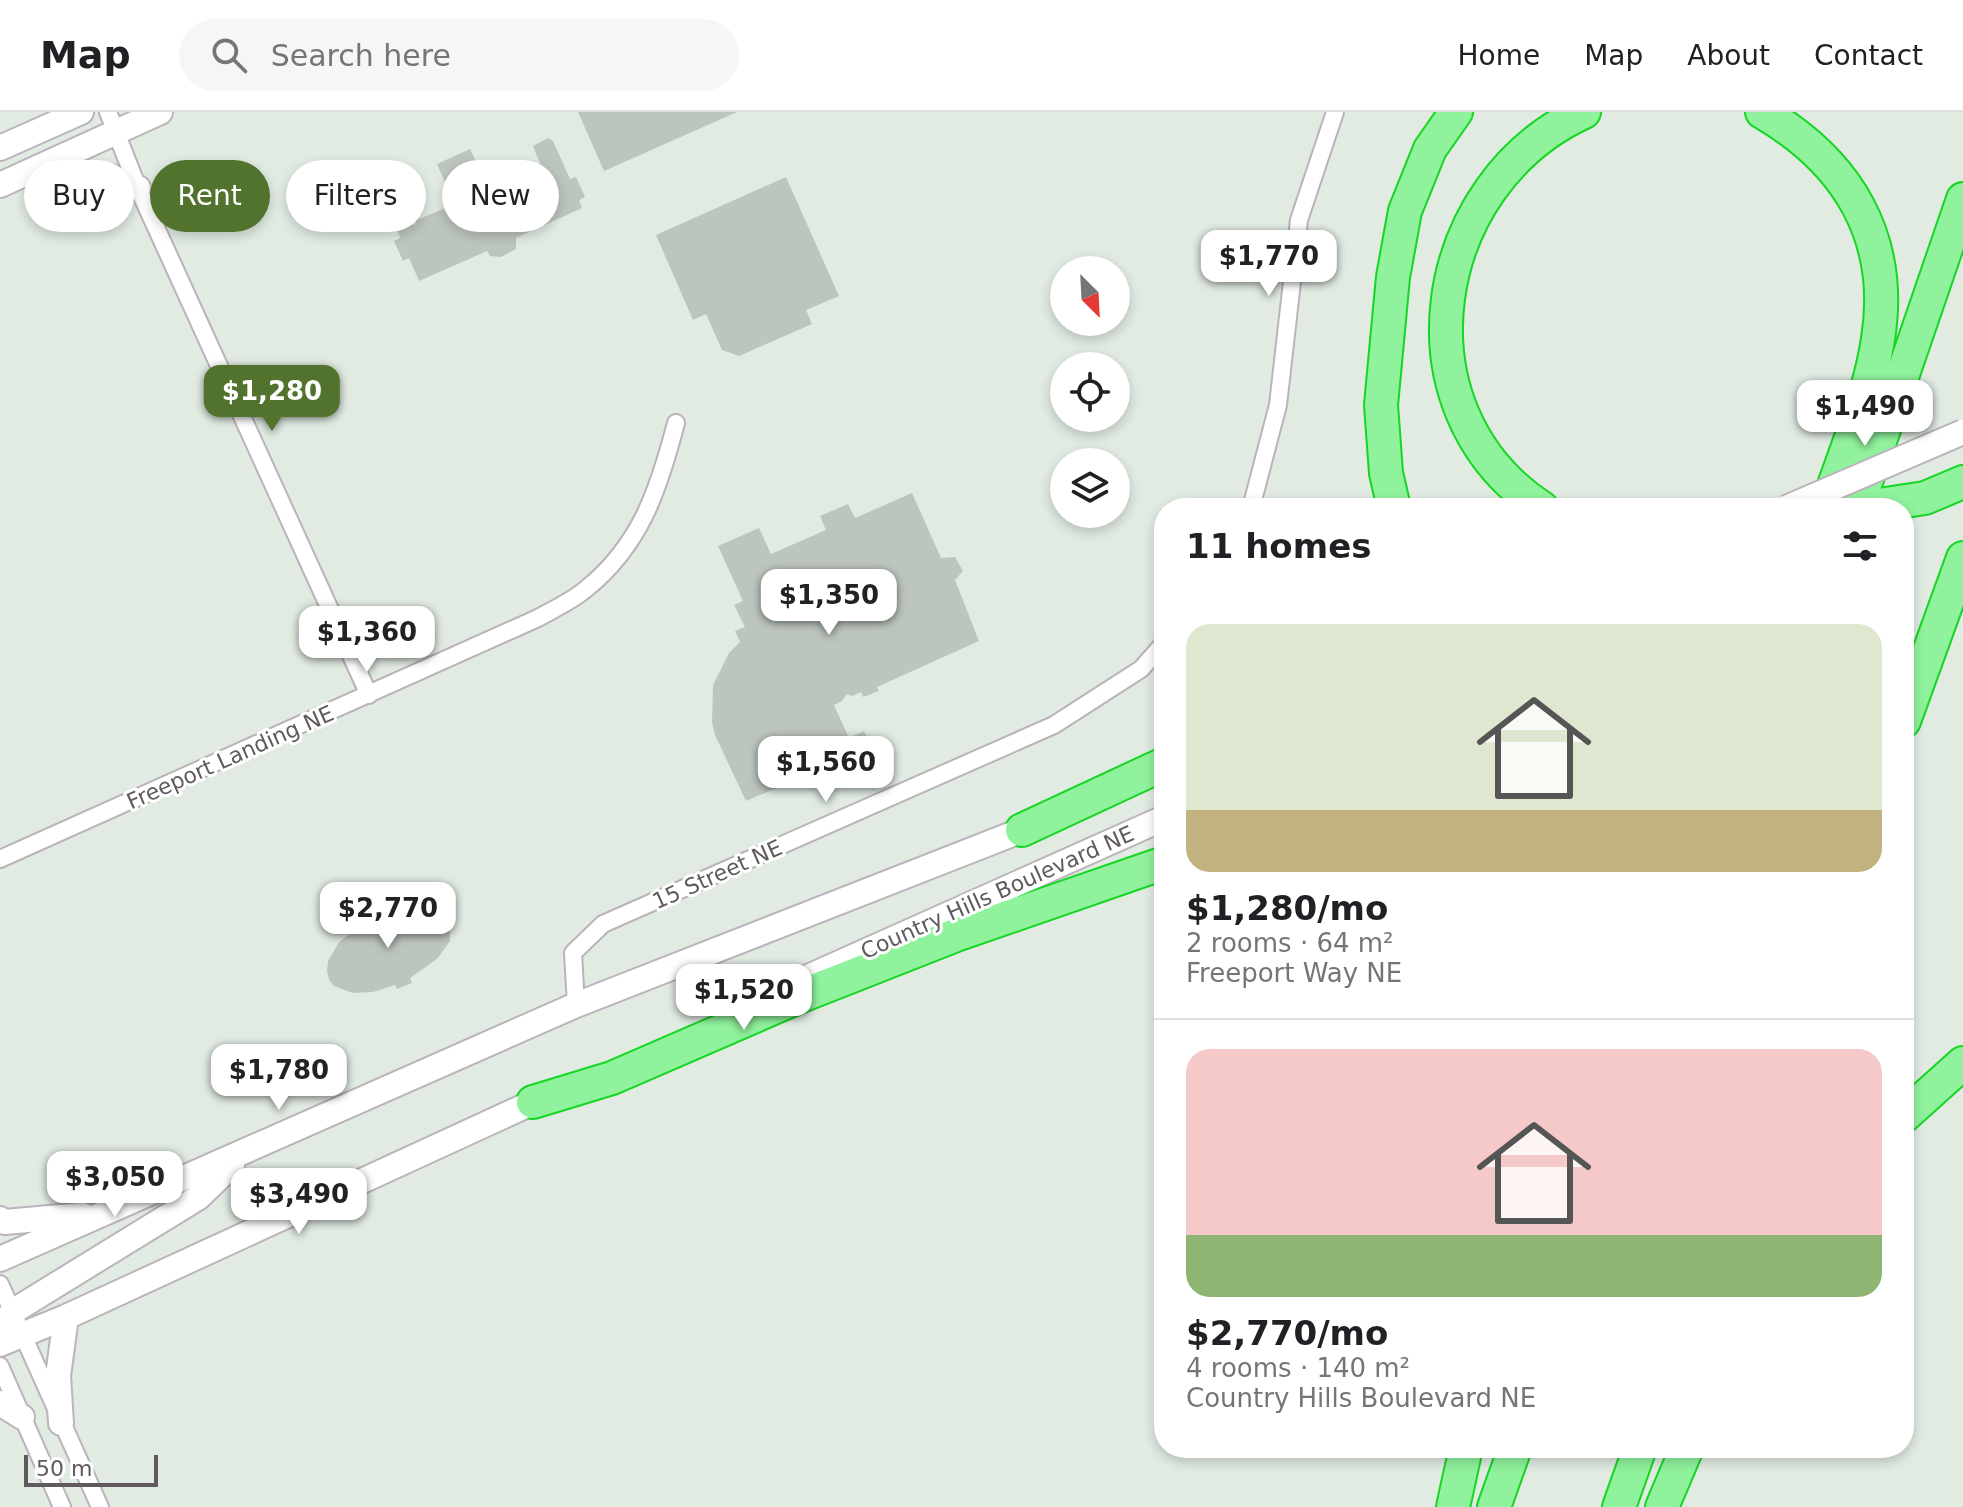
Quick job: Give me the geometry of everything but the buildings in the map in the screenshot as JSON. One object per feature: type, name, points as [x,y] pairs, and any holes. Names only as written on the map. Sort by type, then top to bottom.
[{"type":"highway","points":[[1374,498],[1367,442],[1367,380],[1379,256],[1386,224],[1409,164],[1441,112]]},
{"type":"highway","points":[[1392,498],[1386,473],[1381,405],[1393,277],[1405,211],[1430,149],[1456,112]]},
{"type":"highway","points":[[1528,498],[1491,462],[1466,424],[1455,397],[1448,371],[1444,331],[1449,292],[1459,252],[1474,218],[1488,197],[1514,163],[1539,139],[1584,112]]},
{"type":"highway","points":[[1762,112],[1809,144],[1829,162],[1849,188],[1865,220],[1877,255],[1881,296],[1878,340],[1860,407],[1829,498]]},
{"type":"highway","points":[[1860,498],[1963,199]]},
{"type":"highway","points":[[1914,500],[1963,482]]},
{"type":"highway","points":[[1914,693],[1963,558]]},
{"type":"highway","points":[[1022,830],[1154,769]]},
{"type":"highway","points":[[533,1102],[612,1078],[801,996],[956,935],[1154,866]]},
{"type":"highway","points":[[1914,1107],[1963,1063]]},
{"type":"highway","points":[[1453,1507],[1464,1458]]},
{"type":"highway","points":[[1494,1507],[1511,1458]]},
{"type":"highway","points":[[1619,1507],[1636,1458]]},
{"type":"highway","points":[[1662,1507],[1683,1458]]},
{"type":"main road","points":[[0,148],[81,112]]},
{"type":"main road","points":[[52,160],[112,122],[160,112]]},
{"type":"main road","points":[[0,185],[24,174]]},
{"type":"main road","points":[[134,186],[138,188]]},
{"type":"main road","points":[[1809,498],[1963,432]]},
{"type":"main road","points":[[1888,498],[1963,465]]},
{"type":"main road","name":"Country Hills Boulevard NE","points":[[0,1259],[242,1155],[576,1005],[1022,830],[1154,783]]},
{"type":"main road","name":"Country Hills Boulevard NE","points":[[8,1338],[66,1317],[533,1102],[1154,823]]},
{"type":"main road","points":[[8,1338],[12,1312],[199,1197],[242,1155]]},
{"type":"main road","points":[[0,1219],[5,1222],[46,1220],[109,1212]]},
{"type":"main road","points":[[61,1423],[58,1376],[66,1317]]},
{"type":"main road","points":[[0,1403],[22,1417]]},
{"type":"street","points":[[1254,498],[1278,405],[1299,220],[1335,112]]},
{"type":"street","points":[[112,122],[138,188],[369,695]]},
{"type":"street","name":"Freeport Landing NE","points":[[0,859],[538,618],[585,590],[618,559],[643,522],[660,483],[676,423]]},
{"type":"street","name":"15 Street NE","points":[[576,1005],[573,953],[603,924],[1054,725],[1141,669],[1154,654]]},
{"type":"street","points":[[0,1284],[12,1312]]},
{"type":"street","points":[[8,1338],[61,1423],[100,1507]]},
{"type":"street","points":[[0,1366],[62,1507]]}]
